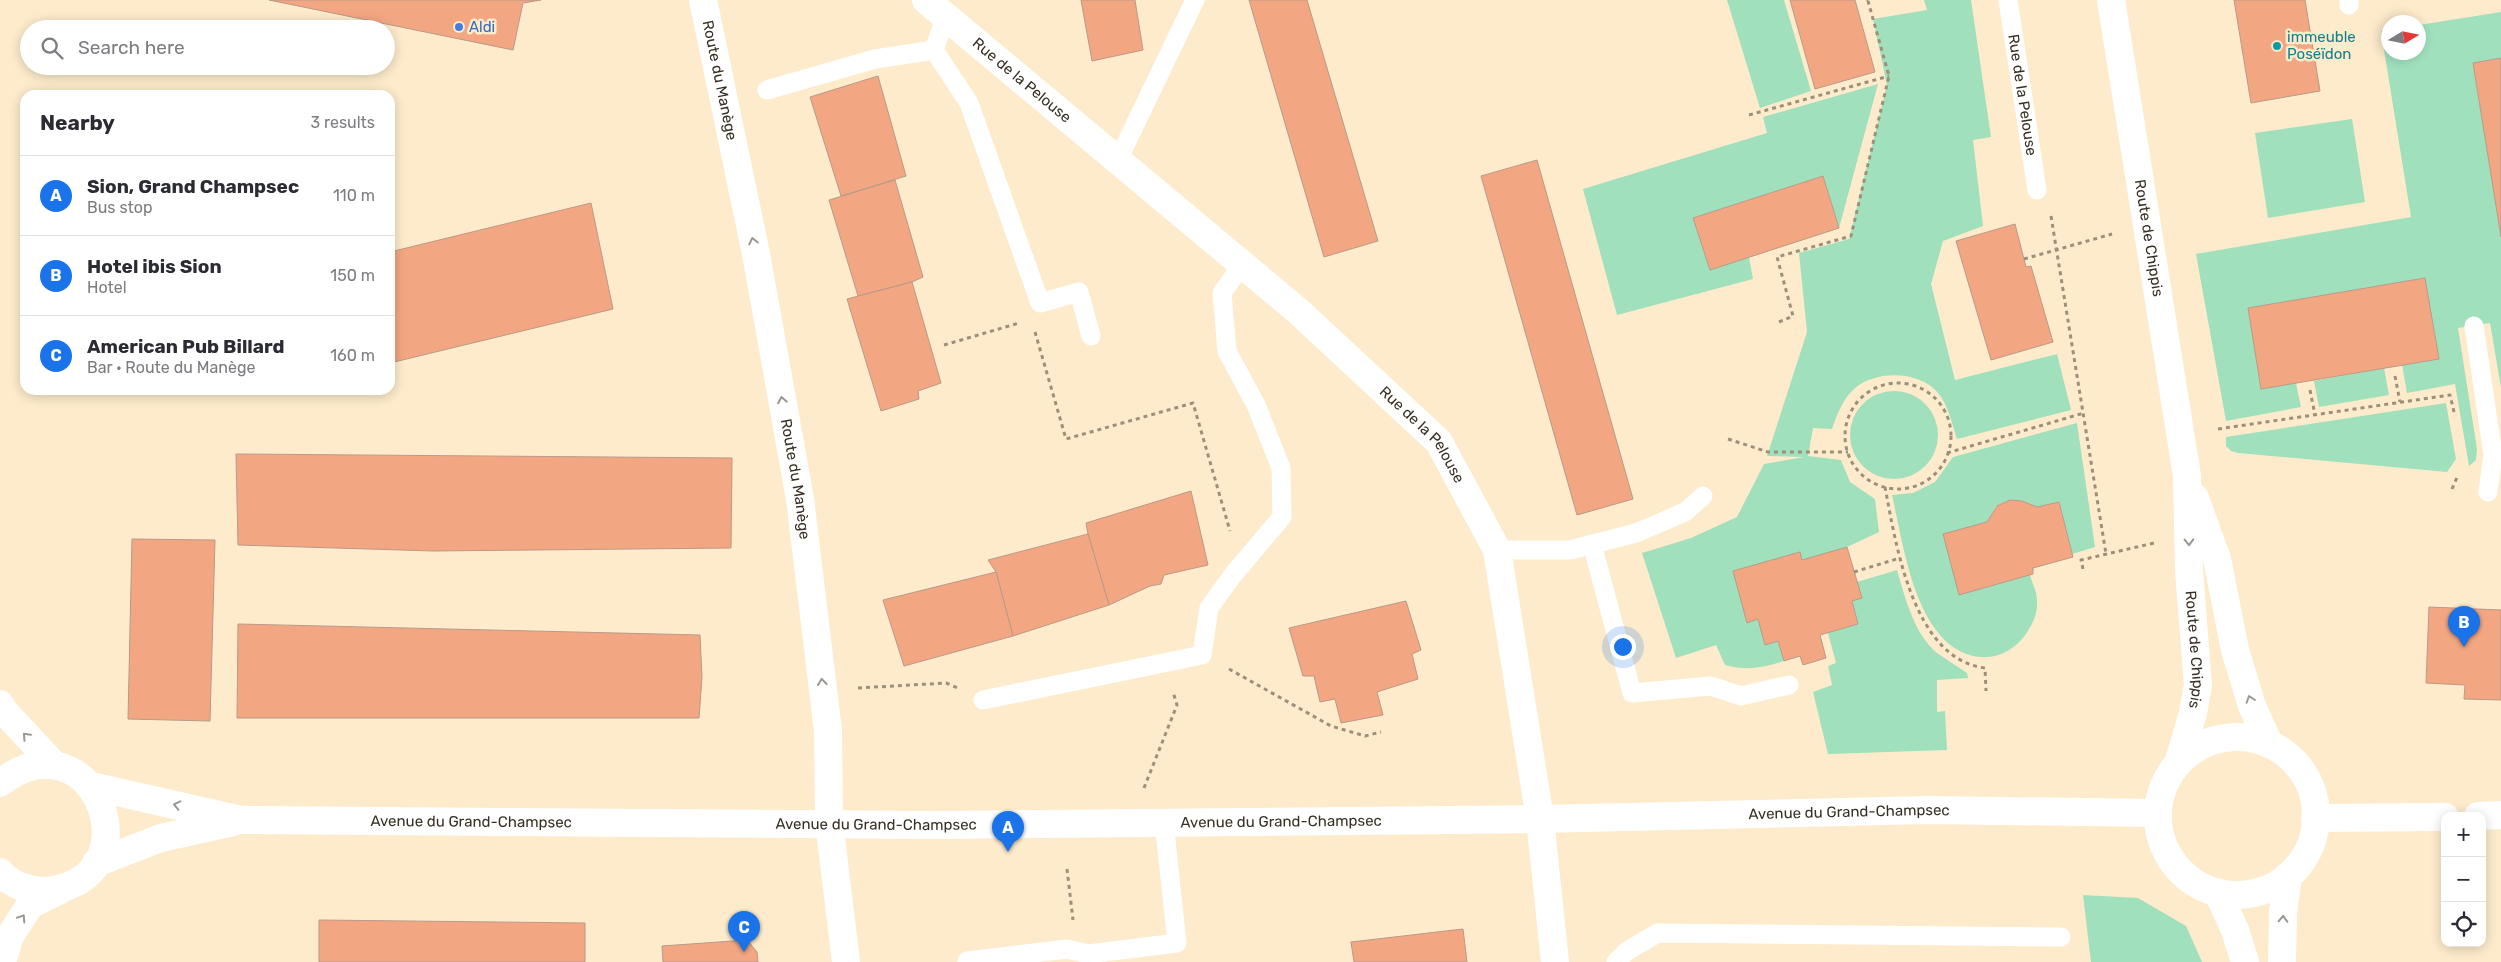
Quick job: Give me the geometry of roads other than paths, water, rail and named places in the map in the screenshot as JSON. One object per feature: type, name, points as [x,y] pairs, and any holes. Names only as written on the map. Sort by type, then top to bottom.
[{"type":"street","name":"Route du Manège","points":[[703,0],[756,254],[800,499],[828,731],[829,822],[846,962]]},
{"type":"street","name":"Route de Chippis","points":[[2112,0],[2188,476],[2189,571],[2198,685],[2193,713],[2179,762]]},
{"type":"street","name":"Rue de la Pelouse","points":[[936,8],[1298,311],[1439,442],[1497,550],[1540,819]]},
{"type":"street","name":"Route de Chippis","points":[[2188,476],[2217,560],[2235,650],[2252,706],[2269,744]]},
{"type":"street","points":[[0,704],[3,710],[55,766]]},
{"type":"street","points":[[2245,737],[2269,744],[2288,757],[2304,775],[2311,790],[2315,818],[2314,831],[2305,856],[2288,876],[2266,889],[2254,893],[2240,895],[2218,893],[2192,880],[2173,862],[2161,839],[2158,813],[2161,795],[2168,777],[2179,762],[2198,747],[2221,738],[2245,737]]},
{"type":"street","points":[[0,784],[15,772],[35,766],[55,766],[75,773],[91,786],[102,804],[107,824],[105,845],[96,864],[82,879],[30,904],[10,936],[2,962]]},
{"type":"street","name":"Avenue du Grand-Champsec","points":[[91,786],[241,820],[829,822],[913,825],[1540,819],[1928,810],[2158,813]]},
{"type":"street","points":[[2486,816],[2501,815]]},
{"type":"street","points":[[2315,818],[2441,817]]},
{"type":"street","points":[[1540,819],[1555,962]]},
{"type":"street","name":"Avenue du Grand-Champsec","points":[[96,864],[161,838],[241,820]]},
{"type":"street","points":[[0,872],[5,878],[23,888],[43,891],[64,888]]},
{"type":"street","points":[[2282,962],[2283,912],[2288,876]]},
{"type":"street","points":[[2218,893],[2235,930],[2245,962]]},
{"type":"lane","points":[[1118,160],[1195,0]]},
{"type":"lane","name":"Rue de la Pelouse","points":[[2008,0],[2037,190]]},
{"type":"lane","points":[[936,8],[934,50],[968,103],[1040,303],[1079,292],[1091,336]]},
{"type":"lane","points":[[767,90],[875,59],[934,50]]},
{"type":"lane","points":[[984,700],[1202,655],[1209,608],[1240,565],[1282,517],[1281,468],[1256,405],[1227,351],[1222,293],[1242,265]]},
{"type":"lane","points":[[2474,326],[2493,455],[2488,492]]},
{"type":"lane","points":[[1497,550],[1570,550],[1636,533],[1685,512],[1703,496]]},
{"type":"lane","points":[[1592,544],[1632,692],[1711,686],[1741,696],[1789,685]]},
{"type":"lane","points":[[966,961],[1067,949],[1088,954],[1177,943],[1164,822]]},
{"type":"lane","points":[[1616,962],[1626,951],[1658,933],[2061,937]]},
{"type":"place","name":"Aldi","points":[[459,27]]},
{"type":"place","name":"immeuble Poséïdon","points":[[2277,46]]},
{"type":"place","name":"Hotel ibis Sion","points":[[2464,647]]},
{"type":"place","name":"Sion, Grand Champsec","points":[[1008,852]]},
{"type":"place","name":"American Pub Billard","points":[[744,952]]}]
